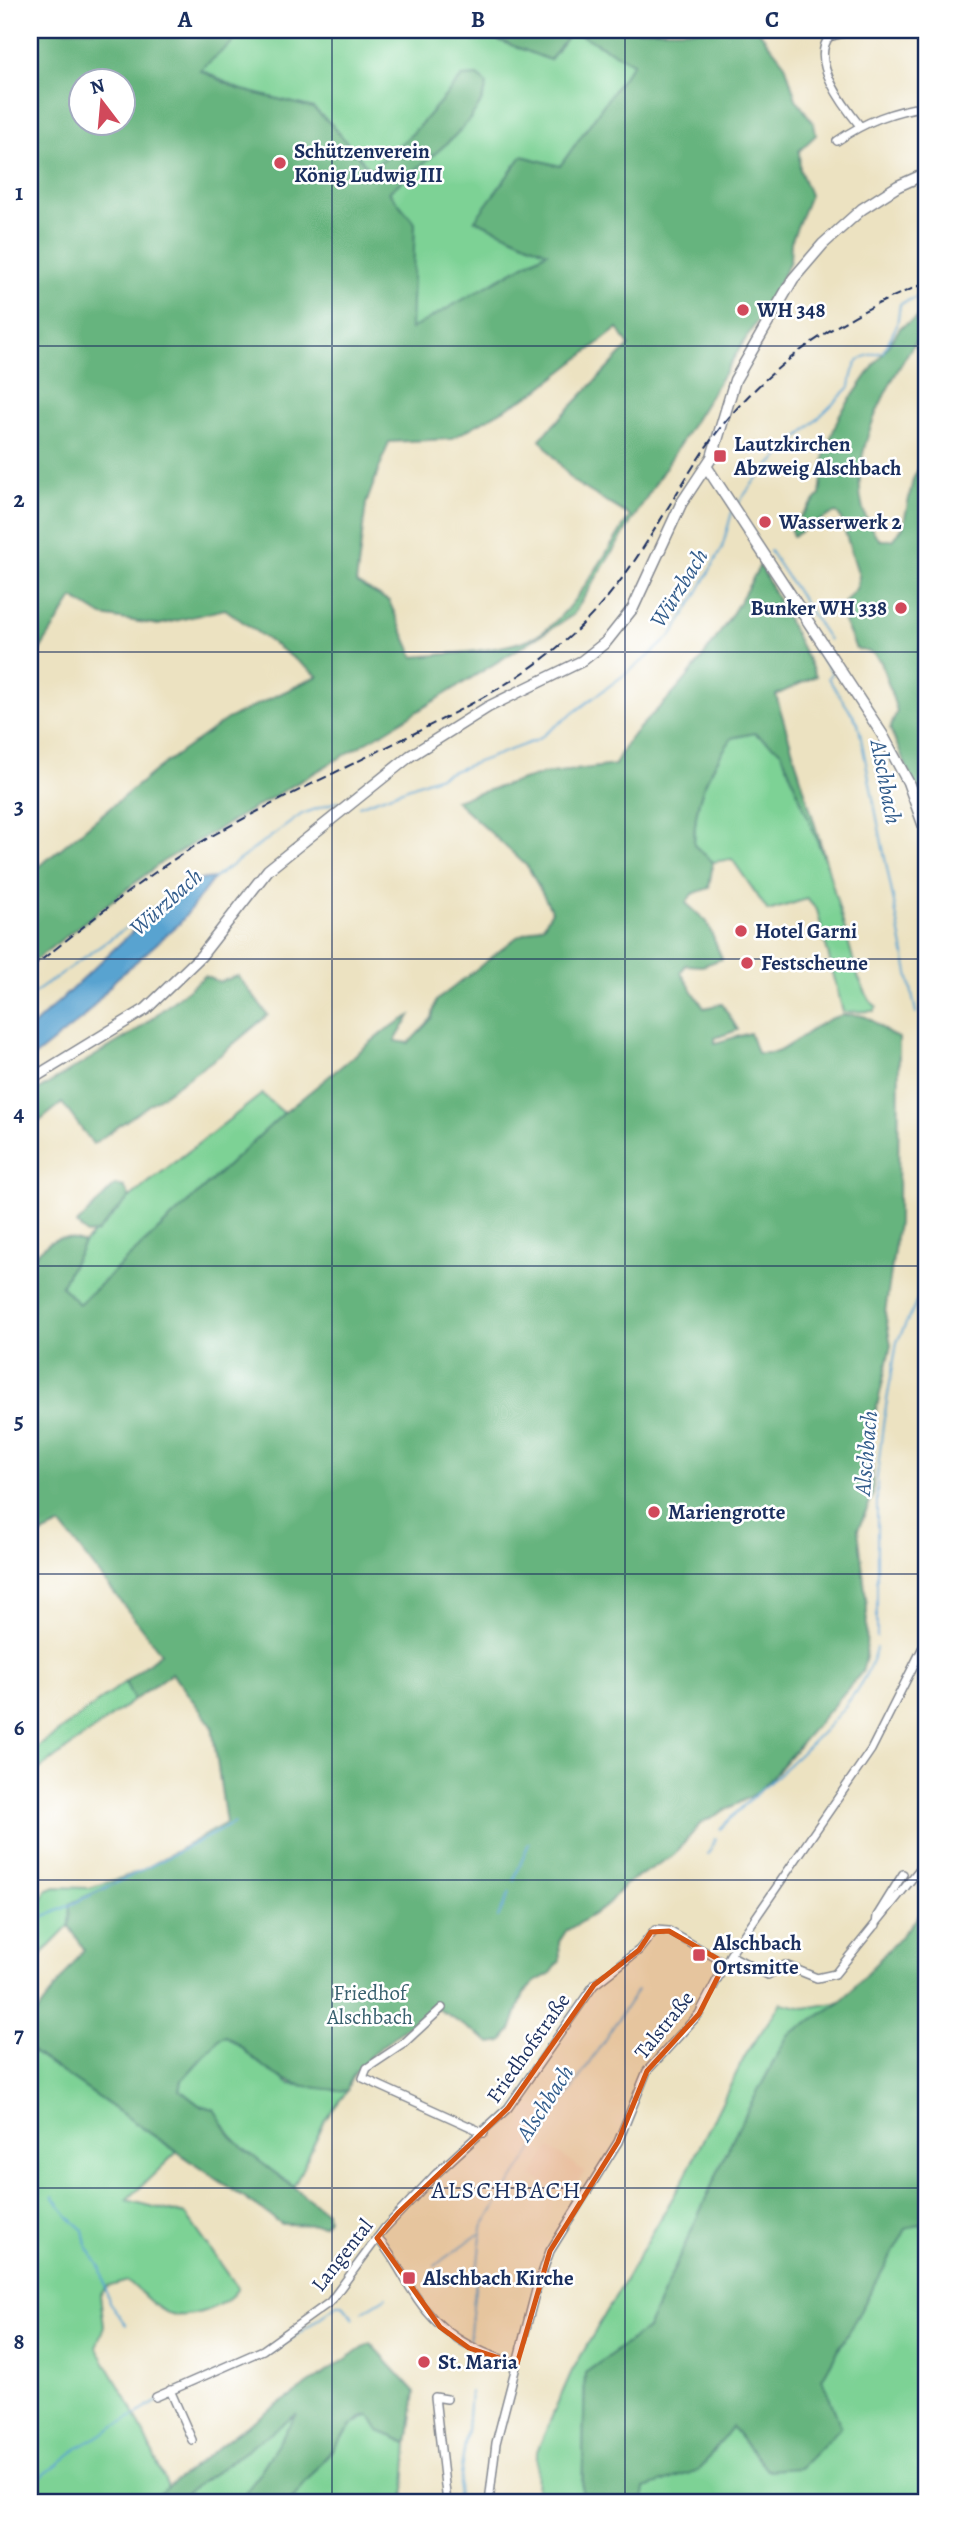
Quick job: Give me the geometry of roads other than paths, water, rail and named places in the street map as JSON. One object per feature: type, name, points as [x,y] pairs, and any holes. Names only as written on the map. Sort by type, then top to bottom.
[{"type":"main road","points":[[30,1080],[146,1009],[201,956],[268,870],[410,756],[488,706],[582,661],[606,642],[633,608],[681,504],[706,466],[719,439],[728,396],[757,339],[793,279],[839,229],[883,195],[927,173]]},
{"type":"main road","points":[[706,466],[734,504],[882,734],[908,782],[927,835]]},
{"type":"street","points":[[855,30],[841,31],[829,37],[823,53],[834,91],[860,126]]},
{"type":"street","points":[[837,141],[888,113],[927,106]]},
{"type":"street","name":"Talstraße","points":[[489,2503],[492,2461],[550,2251],[618,2142],[647,2071],[699,2014],[730,1955],[871,1750],[927,1639]]},
{"type":"street","points":[[730,1955],[768,1975],[785,1965],[805,1975],[828,1978],[844,1967],[927,1860]]},
{"type":"street","points":[[876,1926],[877,1916],[903,1874]]},
{"type":"street","name":"Friedhofstraße","points":[[442,2008],[403,2044],[367,2068],[363,2078],[484,2133],[517,2097],[594,1985],[639,1951],[655,1930],[669,1931],[725,1963]]},
{"type":"street","name":"Langental","points":[[156,2396],[263,2350],[297,2328],[339,2293],[377,2238],[436,2174],[484,2133]]},
{"type":"street","points":[[377,2238],[423,2308],[440,2327],[469,2348],[517,2364]]},
{"type":"street","points":[[170,2390],[192,2440]]},
{"type":"street","points":[[447,2399],[435,2397],[447,2503]]},
{"type":"water","points":[[214,878],[180,923],[115,980],[85,1016],[30,1060],[30,1029],[190,881]]},
{"type":"waterway","name":"Würzbach","points":[[927,231],[922,242],[927,262]]},
{"type":"waterway","name":"Würzbach","points":[[737,505],[756,479],[850,387],[858,361],[883,352],[897,325],[900,304],[927,293]]},
{"type":"waterway","name":"Würzbach","points":[[359,806],[537,740],[648,657],[672,635],[696,596],[722,548],[732,512]]},
{"type":"waterway","name":"Alschbach","points":[[770,551],[829,640]]},
{"type":"waterway","name":"Alschbach","points":[[814,649],[832,672],[828,678],[858,723],[916,1013]]},
{"type":"waterway","name":"Würzbach","points":[[213,879],[302,814],[338,801]]},
{"type":"waterway","points":[[30,996],[192,881]]},
{"type":"waterway","name":"Alschbach","points":[[919,1029],[927,1060]]},
{"type":"waterway","name":"Alschbach","points":[[877,1637],[877,1477],[883,1424],[897,1342],[927,1280]]},
{"type":"waterway","name":"Alschbach","points":[[720,1829],[832,1722],[867,1673],[876,1648]]},
{"type":"waterway","points":[[30,1924],[234,1823]]},
{"type":"waterway","name":"Alschbach","points":[[708,1855],[715,1839]]},
{"type":"waterway","points":[[514,1880],[529,1843]]},
{"type":"waterway","points":[[498,1917],[510,1892]]},
{"type":"waterway","name":"Alschbach","points":[[469,2341],[482,2227],[637,1990]]},
{"type":"waterway","points":[[30,2198],[40,2192]]},
{"type":"waterway","points":[[53,2196],[68,2217],[83,2230],[86,2245],[101,2269],[109,2302],[126,2325]]},
{"type":"waterway","points":[[435,2265],[479,2234]]},
{"type":"waterway","points":[[362,2312],[386,2297]]},
{"type":"waterway","points":[[185,2388],[276,2350],[337,2305],[343,2305],[354,2318]]},
{"type":"waterway","points":[[456,2503],[470,2392]]},
{"type":"waterway","points":[[30,2486],[78,2448],[162,2399]]},
{"type":"railway","points":[[30,969],[120,898],[192,848],[265,807],[458,711],[544,658],[582,625],[617,585],[648,541],[704,450],[750,395],[775,371],[832,329],[894,296],[927,283]]},
{"type":"place","name":"Schützenverein König Ludwig III","points":[[280,163]]},
{"type":"place","name":"WH 348","points":[[743,310]]},
{"type":"place","name":"Lautzkirchen Abzweig Alschbach","points":[[720,456]]},
{"type":"place","name":"Wasserwerk 2","points":[[765,522]]},
{"type":"place","name":"Bunker WH 338","points":[[901,608]]},
{"type":"place","name":"Hotel Garni","points":[[741,931]]},
{"type":"place","name":"Festscheune","points":[[747,963]]},
{"type":"place","name":"Mariengrotte","points":[[654,1512]]},
{"type":"place","name":"Alschbach Ortsmitte","points":[[699,1955]]},
{"type":"place","name":"Alschbach Kirche","points":[[409,2278]]},
{"type":"place","name":"St. Maria","points":[[424,2362]]},
{"type":"district","name":"ALSCHBACH","points":[[507,2190]]},
{"type":"park label","name":"Friedhof Alschbach","points":[[370,2005]]}]
